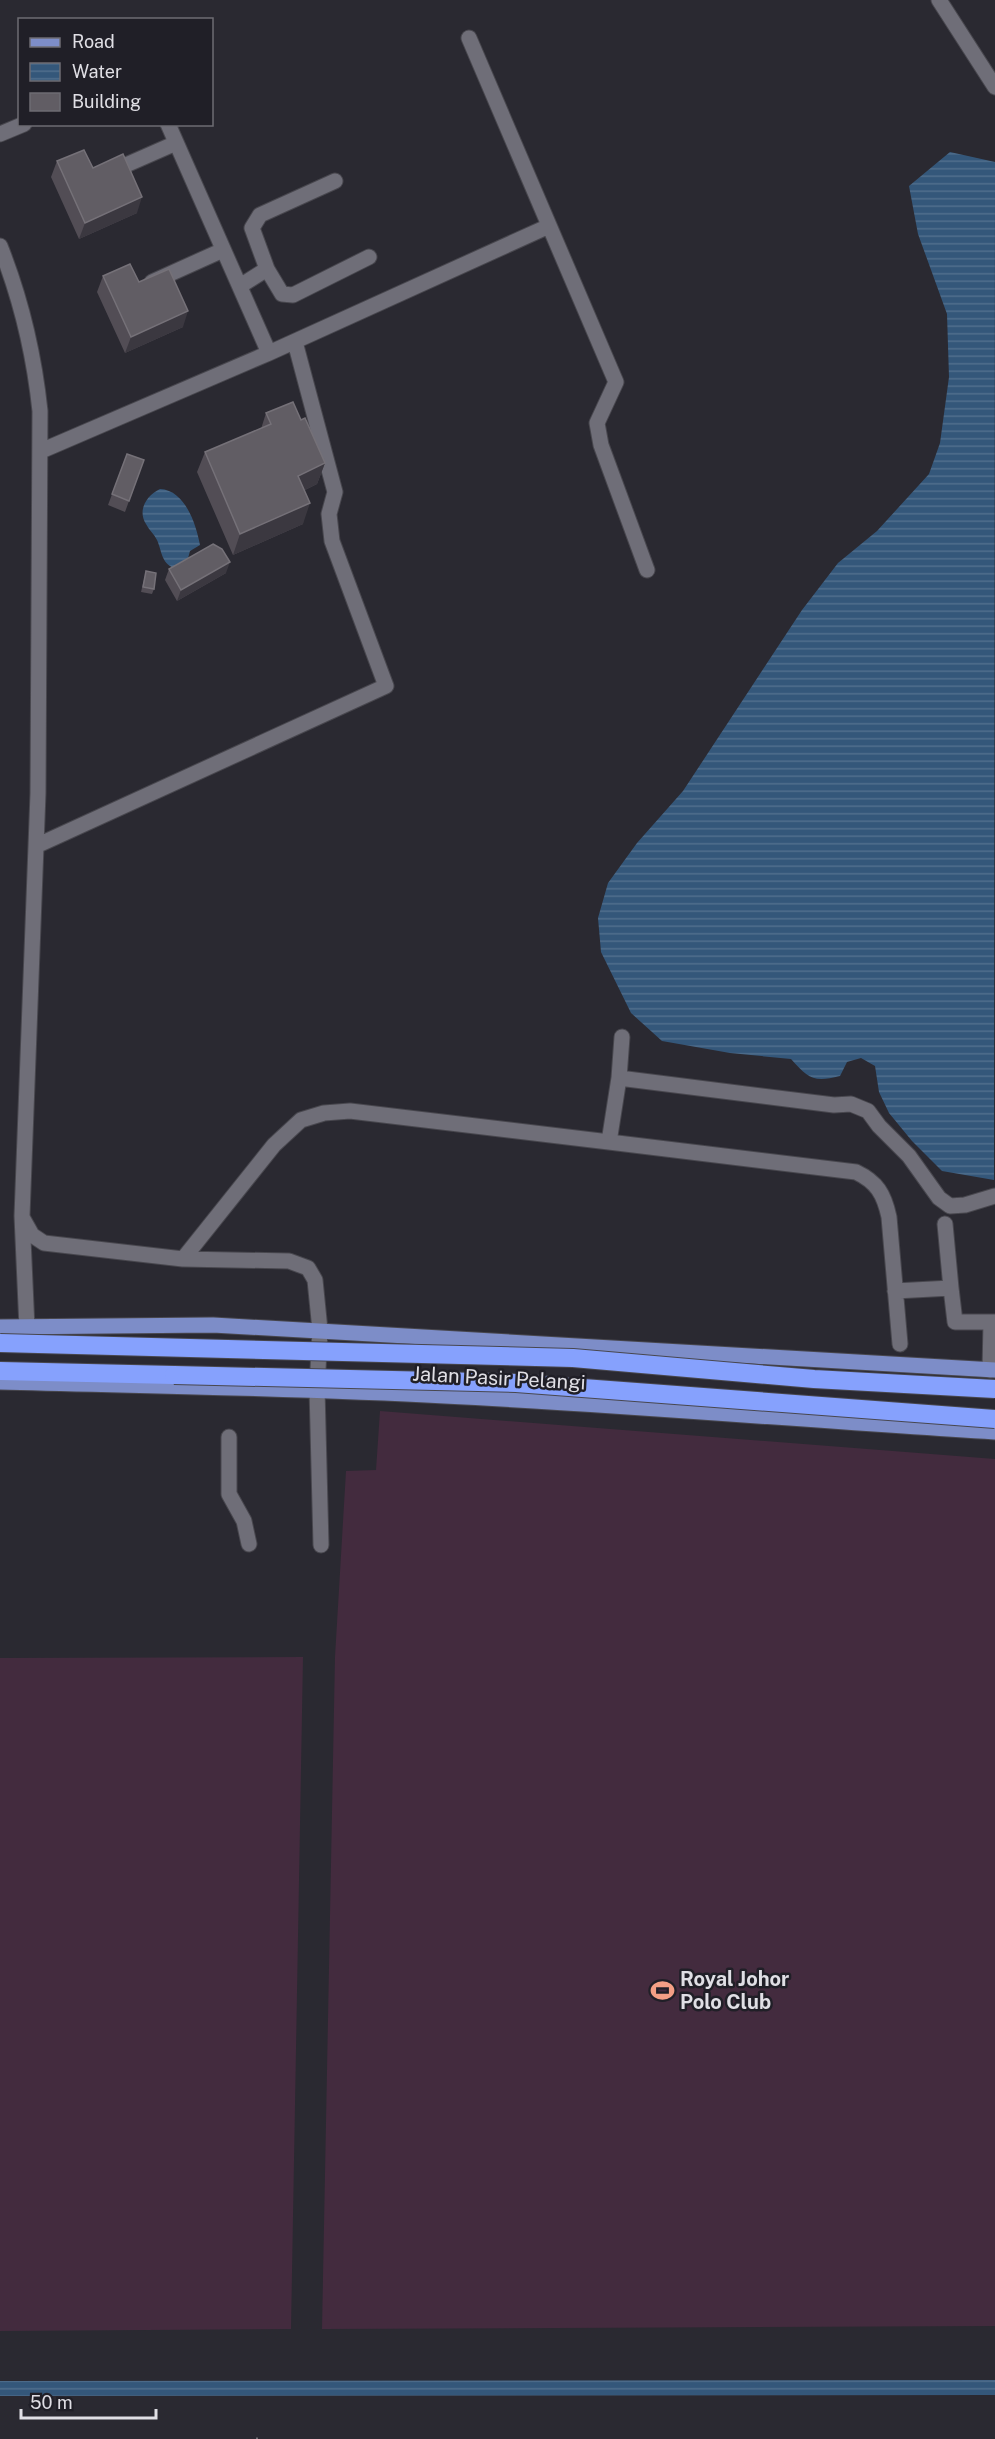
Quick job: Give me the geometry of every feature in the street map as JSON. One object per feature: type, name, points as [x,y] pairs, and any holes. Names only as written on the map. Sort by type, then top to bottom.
[{"type":"highway","points":[[0,1343],[573,1358],[814,1379],[995,1389]]},
{"type":"highway","points":[[0,1371],[516,1383],[995,1419]]},
{"type":"main road","name":"Jalan Pasir Pelangi","points":[[0,1327],[213,1325],[992,1370]]},
{"type":"main road","name":"Jalan Pasir Pelangi","points":[[0,1382],[317,1389],[574,1403],[995,1432]]},
{"type":"lane","points":[[939,0],[995,87]]},
{"type":"lane","points":[[469,38],[616,382],[597,423],[601,445],[647,570]]},
{"type":"lane","points":[[0,134],[19,126]]},
{"type":"lane","points":[[169,126],[269,353]]},
{"type":"lane","points":[[102,175],[176,143]]},
{"type":"lane","points":[[335,181],[260,215],[252,228],[267,269],[282,294],[293,295],[369,257]]},
{"type":"lane","points":[[41,451],[295,342],[549,226]]},
{"type":"lane","points":[[0,246],[17,293],[36,371],[41,451],[36,846],[22,1216],[27,1328]]},
{"type":"lane","points":[[147,284],[223,250]]},
{"type":"lane","points":[[240,286],[267,269]]},
{"type":"lane","points":[[36,846],[386,686],[332,541],[329,514],[335,492],[295,342]]},
{"type":"lane","points":[[609,1142],[619,1078],[622,1036]]},
{"type":"lane","points":[[619,1078],[834,1105],[851,1104],[868,1111],[879,1126],[909,1156],[939,1198],[950,1206],[964,1206],[995,1196]]},
{"type":"lane","points":[[183,1259],[274,1145],[301,1120],[324,1113],[350,1111],[856,1172],[870,1179],[885,1200],[900,1344]]},
{"type":"lane","points":[[22,1216],[32,1235],[44,1243],[183,1259],[289,1261],[308,1268],[315,1280],[320,1330],[317,1389],[321,1545]]},
{"type":"lane","points":[[945,1224],[956,1322],[993,1322],[992,1370]]},
{"type":"lane","points":[[895,1291],[951,1288]]},
{"type":"lane","points":[[229,1437],[229,1494],[244,1521],[249,1544]]},
{"type":"shaded area","name":"Royal Johor Polo Club","points":[[380,1411],[995,1459],[995,2326],[322,2329],[335,1657],[346,1471],[376,1470]]},
{"type":"shaded area","points":[[303,1657],[291,2329],[0,2331],[0,1658]]},
{"type":"water","points":[[950,152],[995,162],[994,1180],[942,1171],[912,1141],[889,1113],[879,1092],[875,1066],[861,1058],[847,1062],[840,1076],[817,1079],[807,1075],[791,1059],[730,1053],[662,1041],[631,1013],[601,952],[598,918],[608,883],[637,843],[683,791],[802,610],[838,563],[877,531],[929,474],[940,443],[949,377],[947,314],[918,234],[909,186]]},
{"type":"water","points":[[160,489],[169,491],[183,502],[196,528],[200,545],[190,551],[187,562],[174,568],[164,560],[157,540],[143,519],[143,508],[147,499]]},
{"type":"water","points":[[995,2380],[995,2395],[0,2396],[0,2381]]},
{"type":"building","points":[[84,150],[93,168],[123,154],[142,197],[85,223],[57,161]]},
{"type":"building","points":[[130,264],[139,282],[169,269],[188,311],[131,337],[103,276]]},
{"type":"building","points":[[293,402],[301,420],[305,418],[325,463],[298,476],[310,503],[240,534],[205,452],[271,424],[266,413]]},
{"type":"building","points":[[127,454],[144,460],[129,501],[112,494]]},
{"type":"building","points":[[213,544],[222,549],[230,562],[181,590],[169,569]]},
{"type":"building","points":[[146,571],[156,573],[154,589],[143,587]]},
{"type":"place","name":"Royal Johor Polo Club","points":[[662,1991]]}]
